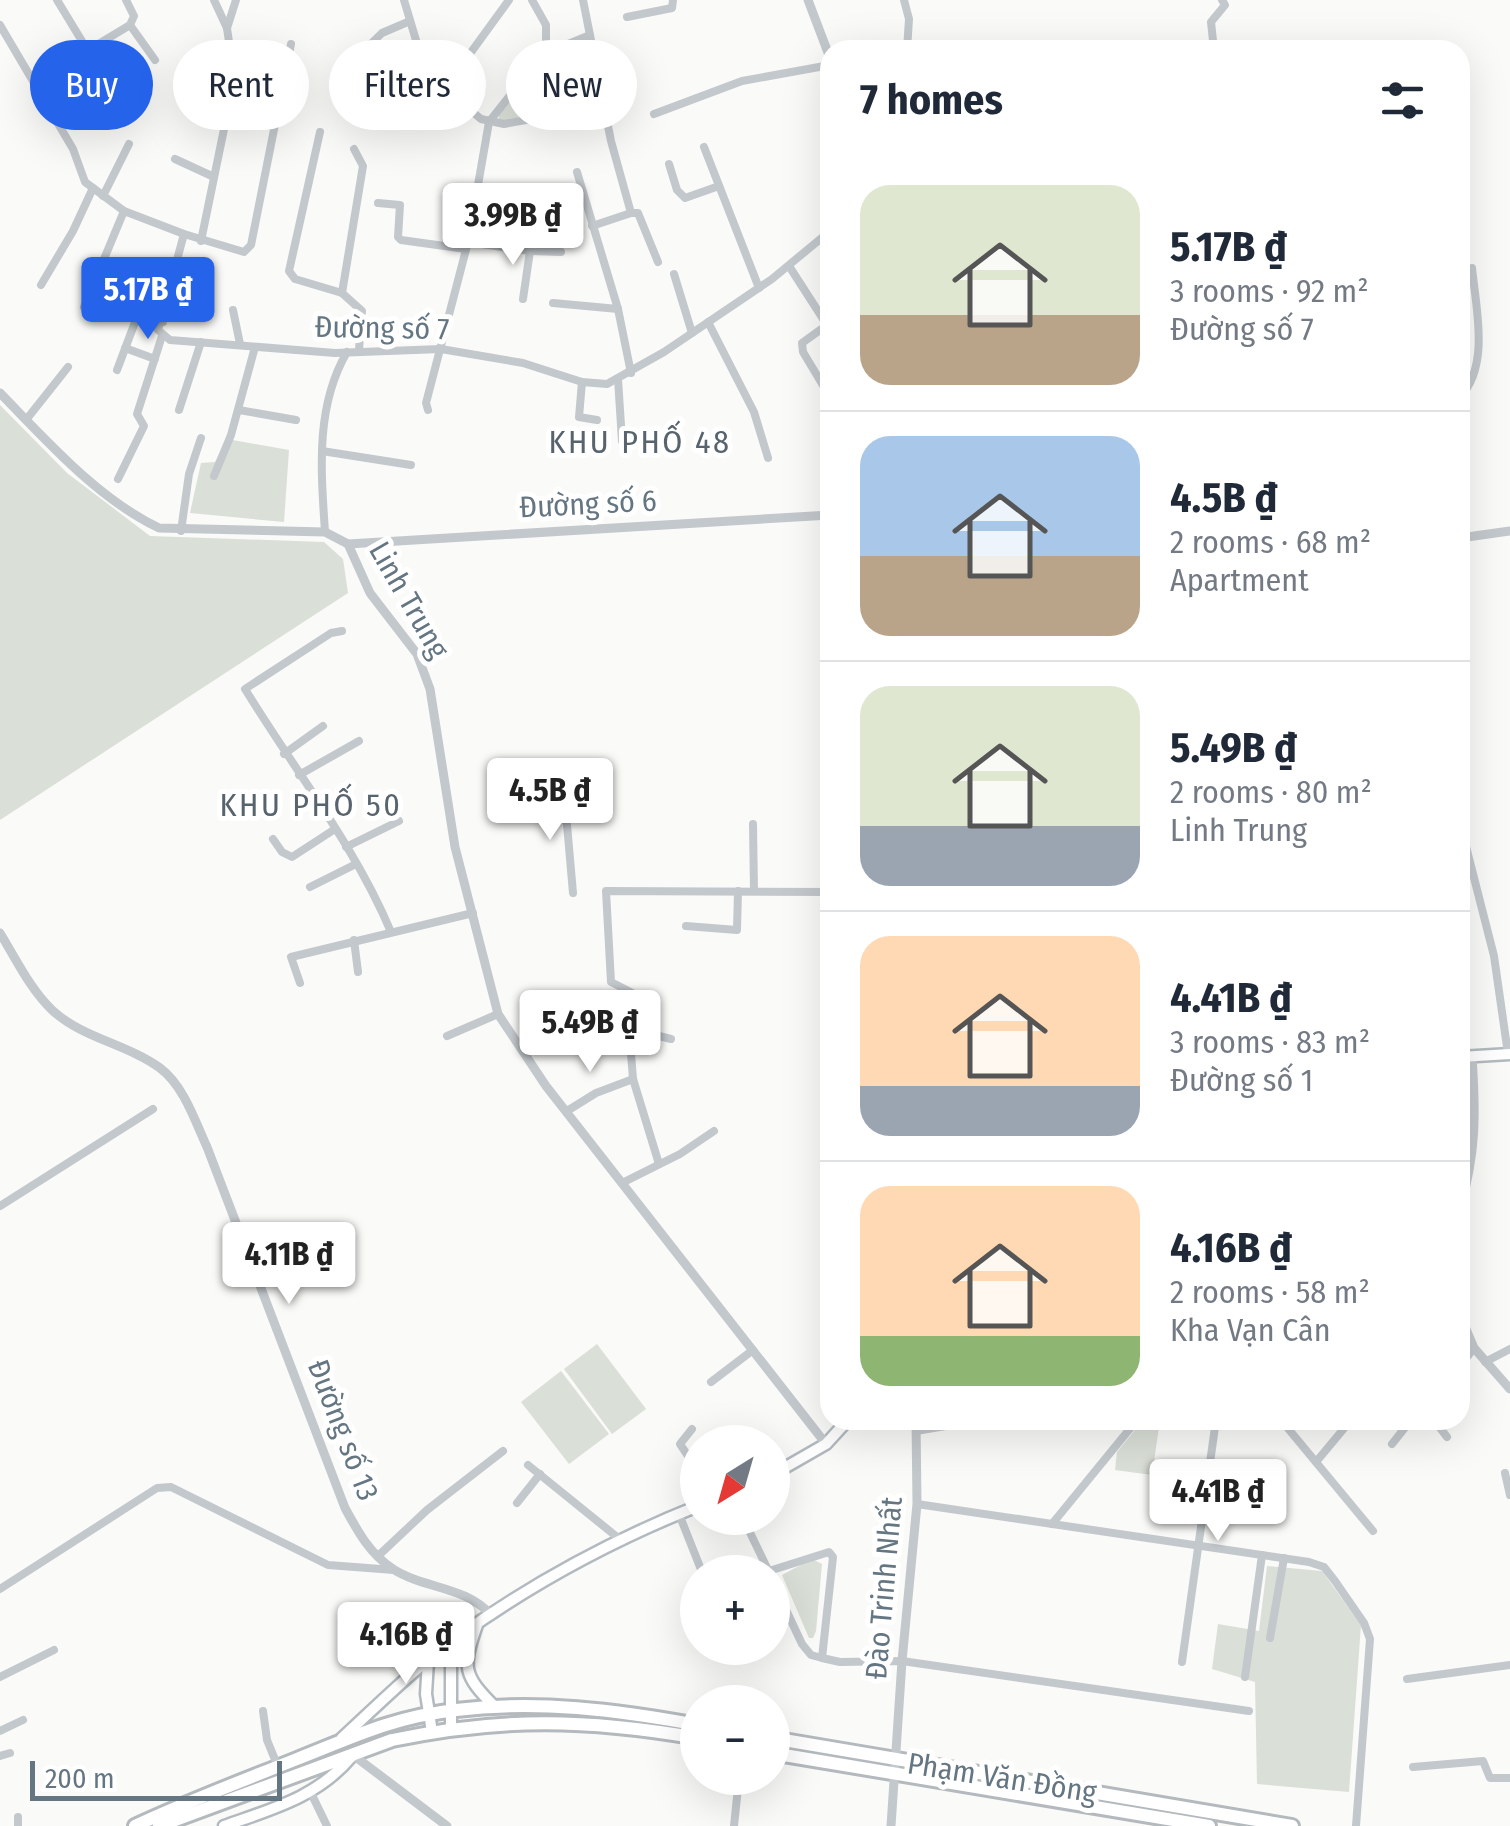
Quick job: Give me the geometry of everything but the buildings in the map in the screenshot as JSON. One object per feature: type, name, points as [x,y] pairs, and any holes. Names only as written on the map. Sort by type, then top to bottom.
[{"type":"highway","points":[[135,1826],[341,1739],[389,1722],[428,1714],[495,1707],[588,1708],[680,1722]]},
{"type":"highway","points":[[159,1826],[392,1740],[432,1732],[511,1722],[586,1722],[680,1735]]},
{"type":"highway","name":"Phạm Văn Đồng","points":[[790,1741],[1292,1826]]},
{"type":"highway","name":"Phạm Văn Đồng","points":[[790,1756],[1209,1826]]},
{"type":"main road","points":[[1470,1057],[1509,1054]]},
{"type":"main road","points":[[790,1464],[826,1444],[839,1430]]},
{"type":"main road","points":[[341,1739],[464,1632],[556,1573],[679,1514]]},
{"type":"main road","points":[[478,1624],[465,1662],[467,1673],[495,1707]]},
{"type":"main road","points":[[451,1729],[451,1666],[464,1632]]},
{"type":"main road","points":[[428,1660],[432,1732]]},
{"type":"main road","points":[[224,1826],[311,1794],[337,1774],[353,1755]]},
{"type":"street","points":[[58,0],[82,40]]},
{"type":"street","points":[[106,40],[130,25],[134,16],[126,0]]},
{"type":"street","points":[[202,242],[238,61],[230,49],[227,28],[214,0]]},
{"type":"street","points":[[227,28],[236,0]]},
{"type":"street","points":[[404,0],[416,40]]},
{"type":"street","points":[[532,0],[546,25],[546,40]]},
{"type":"street","points":[[583,0],[591,40]]},
{"type":"street","points":[[627,17],[672,8],[673,0]]},
{"type":"street","points":[[808,0],[822,40]]},
{"type":"street","points":[[904,0],[908,40]]},
{"type":"street","points":[[1213,40],[1211,22],[1225,5],[1222,0]]},
{"type":"street","points":[[480,40],[507,1]]},
{"type":"street","points":[[375,40],[410,21]]},
{"type":"street","points":[[0,24],[30,76]]},
{"type":"street","points":[[130,25],[155,60]]},
{"type":"street","points":[[576,40],[590,34]]},
{"type":"street","points":[[654,114],[742,81],[820,63]]},
{"type":"street","points":[[428,410],[426,403],[467,245],[489,122],[506,100]]},
{"type":"street","points":[[486,120],[506,124]]},
{"type":"street","points":[[63,130],[81,177],[124,211],[202,242],[244,252],[251,246],[274,130]]},
{"type":"street","points":[[612,130],[631,213]]},
{"type":"street","points":[[320,132],[289,271],[296,279],[342,293],[362,311],[359,350]]},
{"type":"street","points":[[104,196],[129,144]]},
{"type":"street","points":[[704,147],[759,288]]},
{"type":"street","points":[[342,293],[363,166],[354,148]]},
{"type":"street","points":[[174,160],[214,177]]},
{"type":"street","points":[[669,164],[677,190],[686,198],[719,186]]},
{"type":"street","points":[[577,172],[618,309],[631,372]]},
{"type":"street","points":[[41,285],[93,188]]},
{"type":"street","points":[[378,203],[400,205],[400,238],[561,252]]},
{"type":"street","points":[[474,203],[507,207]]},
{"type":"street","points":[[124,211],[86,302],[162,322]]},
{"type":"street","points":[[592,226],[638,212],[658,262]]},
{"type":"street","points":[[118,479],[144,426],[137,414],[162,336],[158,330],[184,234]]},
{"type":"street","name":"Đường số 7","points":[[162,336],[170,340],[348,352],[441,349],[524,363],[582,382],[607,384],[759,288],[820,240]]},
{"type":"street","points":[[523,300],[530,252]]},
{"type":"street","points":[[789,266],[820,314]]},
{"type":"street","points":[[1470,385],[1474,380],[1478,326],[1472,268]]},
{"type":"street","points":[[674,274],[692,333]]},
{"type":"street","points":[[117,370],[143,301]]},
{"type":"street","points":[[553,303],[618,309]]},
{"type":"street","points":[[234,310],[240,344]]},
{"type":"street","points":[[708,322],[754,412],[768,458]]},
{"type":"street","points":[[820,330],[802,343],[803,352],[820,380]]},
{"type":"street","points":[[178,410],[201,342]]},
{"type":"street","points":[[214,476],[239,410],[256,347]]},
{"type":"street","points":[[126,348],[154,359]]},
{"type":"street","points":[[325,532],[322,450],[329,393],[348,352]]},
{"type":"street","points":[[26,420],[68,367]]},
{"type":"street","points":[[618,379],[622,441]]},
{"type":"street","points":[[582,382],[579,416],[596,420]]},
{"type":"street","name":"Linh Trung","points":[[0,393],[94,484],[159,528],[325,532],[348,544],[370,593],[417,654],[430,689],[455,847],[498,1014],[546,1086],[826,1444]]},
{"type":"street","points":[[239,410],[296,420]]},
{"type":"street","points":[[181,531],[190,474],[201,438]]},
{"type":"street","points":[[322,450],[411,465]]},
{"type":"street","name":"Đường số 6","points":[[348,544],[820,516]]},
{"type":"street","points":[[1470,537],[1510,532]]},
{"type":"street","points":[[342,631],[330,633],[246,689],[346,847],[391,932]]},
{"type":"street","points":[[284,754],[323,726]]},
{"type":"street","points":[[299,775],[359,741]]},
{"type":"street","points":[[564,790],[574,893]]},
{"type":"street","points":[[346,847],[399,821]]},
{"type":"street","points":[[753,824],[754,890]]},
{"type":"street","points":[[273,839],[282,852],[292,857],[335,829]]},
{"type":"street","points":[[310,887],[356,864]]},
{"type":"street","points":[[1470,874],[1494,956],[1509,1054]]},
{"type":"street","points":[[659,1164],[633,1078],[630,1041],[644,999],[611,982],[606,891],[820,892]]},
{"type":"street","points":[[686,926],[737,930],[738,891]]},
{"type":"street","points":[[300,983],[291,956],[473,914]]},
{"type":"street","name":"Đường số 13","points":[[0,933],[55,1013],[90,1036],[160,1068],[187,1104],[360,1536],[394,1570],[474,1600],[491,1615]]},
{"type":"street","points":[[354,940],[358,972]]},
{"type":"street","points":[[447,1036],[498,1014]]},
{"type":"street","points":[[634,1030],[671,1038]]},
{"type":"street","points":[[567,1111],[596,1093],[633,1078]]},
{"type":"street","points":[[1470,1080],[1476,1114],[1470,1173]]},
{"type":"street","points":[[0,1206],[153,1109]]},
{"type":"street","points":[[624,1182],[714,1130]]},
{"type":"street","points":[[1470,1339],[1485,1362],[1510,1388]]},
{"type":"street","points":[[1470,1353],[1474,1348]]},
{"type":"street","points":[[1485,1362],[1510,1349]]},
{"type":"street","points":[[711,1382],[753,1350]]},
{"type":"street","name":"Đào Trinh Nhất","points":[[895,1776],[918,1504],[916,1430]]},
{"type":"street","points":[[1052,1524],[1129,1430]]},
{"type":"street","points":[[1182,1662],[1215,1430]]},
{"type":"street","points":[[1290,1430],[1374,1531]]},
{"type":"street","points":[[1316,1462],[1343,1430]]},
{"type":"street","points":[[1392,1444],[1402,1430]]},
{"type":"street","points":[[1442,1430],[1447,1436]]},
{"type":"street","points":[[378,1556],[427,1510],[503,1450]]},
{"type":"street","points":[[528,1465],[622,1541]]},
{"type":"street","points":[[1505,1473],[1510,1495]]},
{"type":"street","points":[[517,1503],[540,1474]]},
{"type":"street","points":[[0,1589],[158,1488],[171,1487],[328,1565],[394,1570]]},
{"type":"street","points":[[918,1504],[1324,1567],[1364,1623],[1370,1639],[1356,1826]]},
{"type":"street","points":[[679,1514],[695,1555]]},
{"type":"street","points":[[790,1567],[829,1552],[833,1557],[822,1658]]},
{"type":"street","points":[[1245,1678],[1262,1555]]},
{"type":"street","points":[[1270,1638],[1284,1558]]},
{"type":"street","points":[[790,1618],[811,1655],[840,1662],[902,1661],[1249,1710]]},
{"type":"street","points":[[0,1677],[54,1650]]},
{"type":"street","points":[[1407,1679],[1510,1665]]},
{"type":"street","points":[[263,1711],[267,1740],[278,1767]]},
{"type":"street","points":[[0,1732],[24,1720]]},
{"type":"street","points":[[353,1755],[447,1826]]},
{"type":"street","points":[[1413,1767],[1483,1761],[1490,1778],[1510,1778]]},
{"type":"street","points":[[891,1826],[895,1776]]},
{"type":"street","points":[[311,1794],[326,1826]]},
{"type":"street","points":[[734,1826],[738,1795]]},
{"type":"shaded area","points":[[506,107],[506,122],[499,115]]},
{"type":"shaded area","points":[[0,405],[67,473],[150,536],[324,542],[343,559],[348,593],[0,820]]},
{"type":"shaded area","points":[[227,439],[289,450],[284,522],[190,513],[201,463],[215,462]]},
{"type":"shaded area","points":[[597,1344],[646,1409],[612,1434],[564,1369]]},
{"type":"shaded area","points":[[561,1371],[609,1434],[569,1464],[521,1402]]},
{"type":"shaded area","points":[[1135,1430],[1159,1430],[1152,1475],[1115,1470],[1117,1452]]},
{"type":"shaded area","points":[[812,1559],[822,1564],[813,1638],[809,1638],[790,1594],[790,1571]]},
{"type":"shaded area","points":[[1267,1566],[1322,1571],[1361,1625],[1349,1792],[1257,1784],[1255,1682],[1212,1669],[1218,1624],[1259,1631]]},
{"type":"district","name":"KHU PHỐ 48","points":[[640,442]]},
{"type":"district","name":"KHU PHỐ 50","points":[[311,805]]}]
